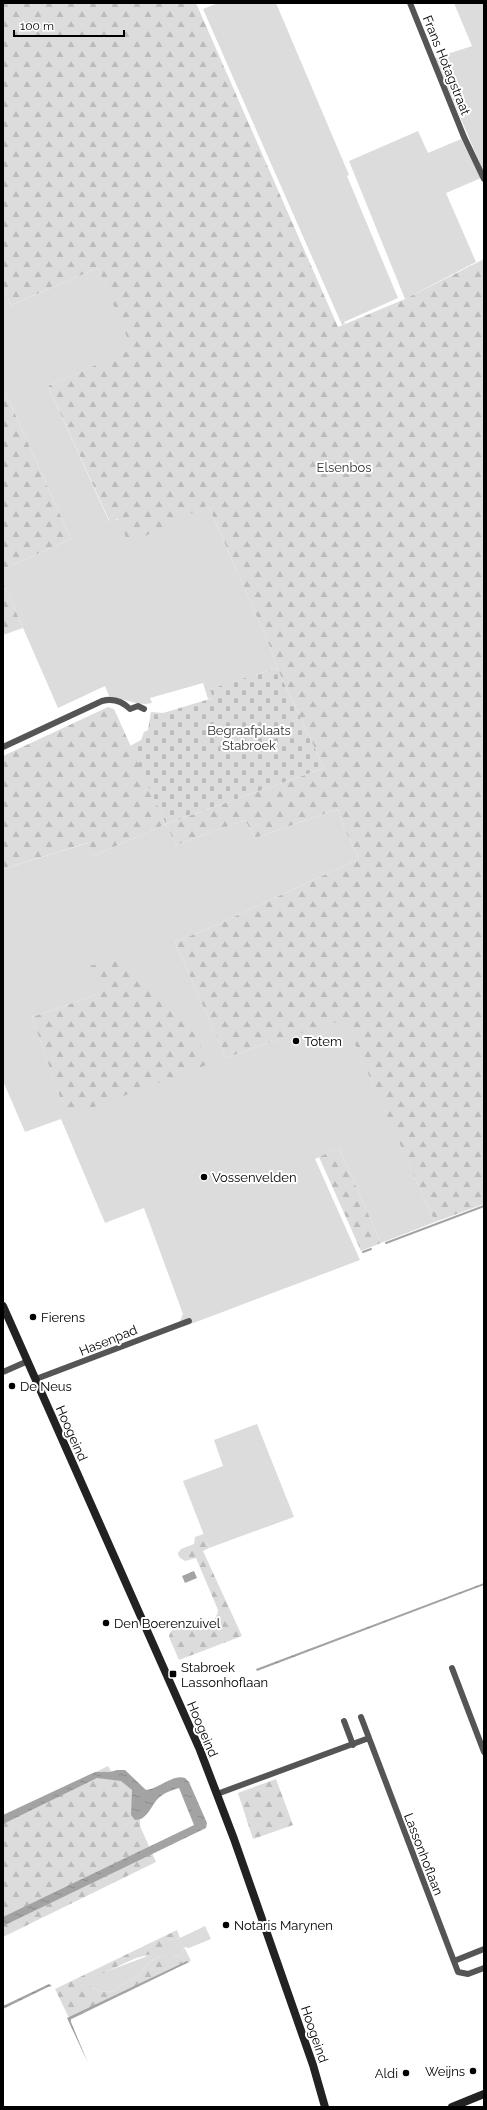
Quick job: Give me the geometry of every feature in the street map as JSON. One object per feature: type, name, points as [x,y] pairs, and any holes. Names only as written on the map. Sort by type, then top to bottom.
[{"type":"main road","name":"Hoogeind","points":[[3,1306],[200,1750],[313,2064],[325,2107]]},
{"type":"main road","points":[[452,2107],[484,2094]]},
{"type":"street","name":"Frans Hotagstraat","points":[[410,3],[464,136],[484,179]]},
{"type":"street","points":[[3,747],[102,701],[115,700],[124,703],[130,709],[138,706],[144,710]]},
{"type":"street","name":"Hasenpad","points":[[36,1379],[189,1321]]},
{"type":"street","points":[[3,1372],[28,1361]]},
{"type":"street","points":[[452,1668],[484,1752]]},
{"type":"street","name":"Lassonhoflaan","points":[[361,1717],[458,1972],[468,1974],[484,1968]]},
{"type":"street","points":[[344,1721],[353,1745]]},
{"type":"street","points":[[217,1794],[369,1738]]},
{"type":"street","points":[[454,1961],[484,1949]]},
{"type":"green space","name":"Elsenbos","points":[[3,3],[196,3],[338,327],[405,299],[484,259],[484,1204],[435,1222],[344,1020],[264,1044],[226,1058],[175,942],[212,927],[359,859],[344,828],[338,809],[255,838],[245,820],[176,845],[166,824],[324,768],[277,668],[271,649],[208,505],[129,544],[118,519],[110,522],[48,386],[132,349],[98,268],[11,305],[3,287]]},
{"type":"green space","points":[[218,3],[276,3],[349,175],[347,176],[398,298],[344,322],[345,324],[342,325],[203,9]]},
{"type":"green space","points":[[454,3],[484,3],[484,173],[435,58],[472,46]]},
{"type":"green space","points":[[418,131],[428,153],[461,139],[481,178],[446,193],[476,262],[405,299],[349,161]]},
{"type":"green space","points":[[98,268],[133,349],[48,386],[109,521],[208,505],[271,649],[277,668],[211,689],[213,698],[208,699],[203,683],[150,698],[152,703],[145,704],[109,696],[105,686],[58,708],[3,582],[3,569],[71,539],[3,387],[3,287],[11,305]]},
{"type":"green space","points":[[3,387],[71,539],[3,569]]},
{"type":"green space","points":[[3,582],[23,628],[3,635]]},
{"type":"green space","name":"Begraafplaats Stabroek","points":[[277,668],[324,768],[166,824],[130,746],[141,740],[144,732],[148,730],[151,712],[163,713],[213,698],[210,689]]},
{"type":"green space","points":[[108,707],[114,709],[166,824],[93,856],[87,843],[3,869],[3,756]]},
{"type":"green space","points":[[338,809],[344,828],[359,859],[212,927],[175,942],[226,1058],[264,1044],[344,1019],[435,1222],[381,1243],[339,1148],[315,1159],[360,1260],[183,1327],[180,1321],[183,1314],[144,1208],[105,1223],[61,1119],[25,1132],[3,1081],[3,869],[88,843],[93,856],[166,824],[176,845],[245,820],[255,838]],"holes":[[[99,994],[67,1116],[32,1017]]]},
{"type":"green space","points":[[113,959],[191,1026],[209,1064],[67,1117],[32,1017],[99,994],[90,966]]},
{"type":"green space","points":[[339,1148],[381,1243],[361,1251],[319,1157]]},
{"type":"green space","points":[[257,1424],[294,1517],[209,1548],[183,1481],[223,1466],[214,1440]]},
{"type":"green space","points":[[204,1534],[209,1548],[203,1551],[242,1636],[179,1660],[169,1637],[173,1630],[179,1626],[210,1622],[215,1618],[218,1610],[196,1558],[185,1561],[179,1557],[178,1553],[181,1549],[194,1544],[195,1537]]},
{"type":"green space","points":[[108,1766],[111,1771],[129,1782],[140,1810],[140,1826],[156,1862],[3,1937],[3,1817]]},
{"type":"green space","points":[[276,1779],[293,1825],[253,1839],[238,1793]]},
{"type":"green space","points":[[205,1926],[211,1939],[189,1948],[184,1947],[181,1955],[157,1958],[148,1964],[134,1979],[115,1990],[101,1991],[89,1985],[89,1978],[145,1957],[169,1940],[180,1938]]},
{"type":"green space","points":[[177,1930],[180,1938],[169,1940],[167,1946],[159,1952],[136,1958],[92,1977],[89,1979],[89,1985],[101,1991],[115,1990],[134,1979],[148,1964],[157,1958],[181,1955],[184,1947],[191,1961],[70,2020],[55,1989]]},
{"type":"water","points":[[194,1571],[197,1578],[185,1583],[182,1576]]},
{"type":"water","points":[[484,1583],[484,1585],[257,1671],[256,1669]]},
{"type":"water","points":[[125,1770],[146,1790],[176,1778],[185,1778],[189,1782],[207,1823],[206,1828],[3,1926],[3,1917],[194,1825],[179,1788],[167,1792],[161,1796],[144,1817],[135,1820],[131,1815],[132,1790],[121,1781],[97,1778],[3,1824],[3,1815],[95,1772],[110,1772]]},
{"type":"water","points":[[187,1961],[189,1962],[71,2019],[88,2063],[67,2018]]},
{"type":"water","points":[[49,1984],[52,1986],[3,2009],[3,2006]]},
{"type":"waterway","points":[[386,1243],[484,1206]]},
{"type":"waterway","points":[[363,1252],[371,1249]]},
{"type":"place","name":"Totem","points":[[296,1041]]},
{"type":"place","name":"Vossenvelden","points":[[204,1177]]},
{"type":"place","name":"Fierens","points":[[33,1317]]},
{"type":"place","name":"De Neus","points":[[12,1386]]},
{"type":"place","name":"Den Boerenzuivel","points":[[106,1623]]},
{"type":"place","name":"Stabroek Lassonhoflaan","points":[[173,1674]]},
{"type":"place","name":"Notaris Marynen","points":[[226,1925]]},
{"type":"place","name":"Weijns","points":[[473,2071]]},
{"type":"place","name":"Aldi","points":[[406,2073]]}]
